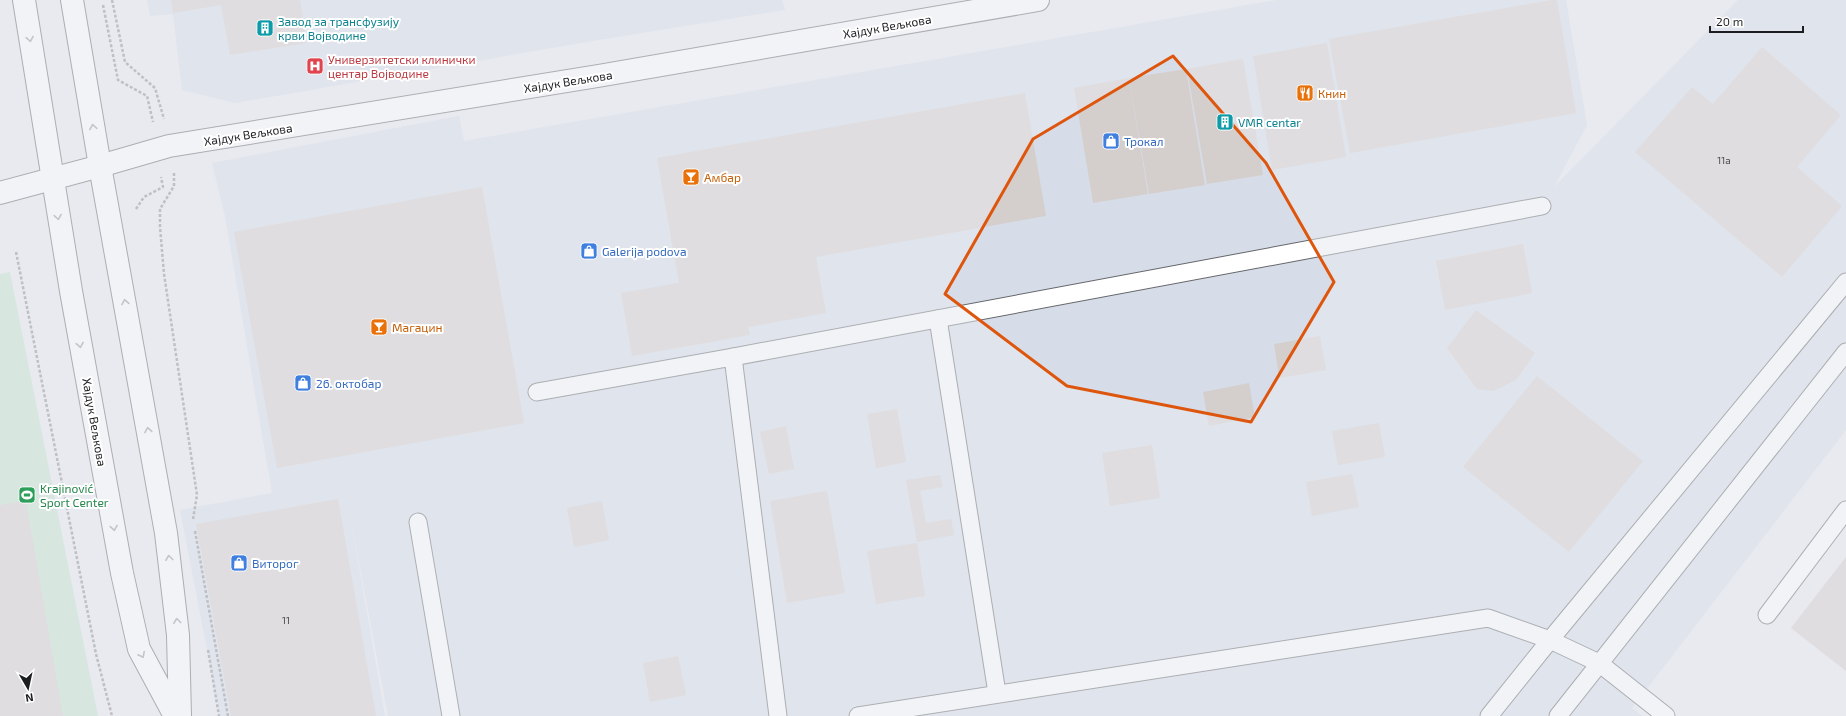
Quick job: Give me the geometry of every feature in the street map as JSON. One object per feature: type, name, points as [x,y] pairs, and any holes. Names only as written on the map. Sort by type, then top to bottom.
[{"type":"street","name":"Хајдук Вељкова","points":[[24,0],[51,179],[121,565],[139,649],[175,716]]},
{"type":"street","points":[[72,0],[100,166],[166,533],[178,635],[180,716]]},
{"type":"street","name":"Хајдук Вељкова","points":[[0,193],[169,146],[598,76],[1038,0]]},
{"type":"lane","points":[[537,392],[733,357],[1542,206]]},
{"type":"lane","points":[[1489,716],[1846,282]]},
{"type":"lane","points":[[938,319],[997,693]]},
{"type":"lane","points":[[1558,716],[1846,352]]},
{"type":"lane","points":[[733,357],[778,716]]},
{"type":"lane","points":[[1767,615],[1846,510]]},
{"type":"lane","points":[[418,522],[451,716]]},
{"type":"lane","points":[[858,716],[997,693],[1488,618],[1550,640],[1599,663],[1666,716]]},
{"type":"path","points":[[112,0],[125,62],[155,88],[165,120],[174,171],[174,186],[160,209],[164,274],[197,495],[193,516],[228,716]]},
{"type":"path","points":[[16,252],[96,654],[112,716]]},
{"type":"highlighted area","points":[[1173,56],[1266,163],[1334,282],[1251,422],[1067,386],[945,294],[1033,139]]},
{"type":"shaded area","name":"Универзитетски клинички центар Војводине","points":[[147,0],[782,0],[785,10],[592,41],[235,103],[182,90],[173,14],[150,16]]},
{"type":"shaded area","points":[[1277,0],[1566,0],[1587,125],[1554,187],[1738,0],[1846,0],[1846,430],[1632,708],[1642,716],[388,716],[348,504],[385,716],[220,716],[180,510],[272,493],[225,216],[212,163],[459,116],[464,141]]},
{"type":"green space","name":"Krajinović Sport Center","points":[[10,272],[98,716],[0,716],[0,274]]},
{"type":"building","name":"Завод за трансфузију крви Војводине","points":[[171,0],[300,0],[307,43],[230,55],[221,5],[173,13]]},
{"type":"building","points":[[1557,0],[1576,113],[1350,153],[1329,39]]},
{"type":"building","points":[[1327,43],[1346,157],[1272,170],[1253,56]]},
{"type":"building","points":[[1762,47],[1841,115],[1797,167],[1842,206],[1782,277],[1635,152],[1692,87],[1713,104]]},
{"type":"building","name":"VMR centar","points":[[1243,59],[1263,175],[1207,184],[1187,69]]},
{"type":"building","points":[[1186,69],[1205,185],[1149,194],[1129,78]]},
{"type":"building","name":"Трокал","points":[[1129,78],[1148,194],[1093,203],[1074,88]]},
{"type":"building","points":[[1025,93],[1046,216],[816,257],[826,313],[748,327],[750,335],[632,356],[621,293],[679,283],[657,158]]},
{"type":"building","name":"Магацин","points":[[482,187],[524,423],[277,468],[234,232]]},
{"type":"building","points":[[1523,244],[1532,293],[1445,310],[1436,261]]},
{"type":"building","points":[[1476,310],[1535,353],[1516,380],[1493,391],[1477,389],[1447,348]]},
{"type":"building","points":[[1320,336],[1326,370],[1279,378],[1274,344]]},
{"type":"building","points":[[1537,376],[1643,461],[1569,552],[1463,467]]},
{"type":"building","points":[[1249,383],[1255,417],[1209,426],[1203,392]]},
{"type":"building","points":[[897,409],[906,462],[876,468],[867,414]]},
{"type":"building","points":[[1379,423],[1385,457],[1338,465],[1332,431]]},
{"type":"building","points":[[786,426],[794,469],[769,474],[760,432]]},
{"type":"building","points":[[1152,445],[1160,498],[1110,506],[1102,453]]},
{"type":"building","points":[[1352,474],[1359,507],[1312,516],[1306,482]]},
{"type":"building","points":[[940,475],[943,487],[920,491],[926,523],[951,519],[954,535],[917,542],[906,480]]},
{"type":"building","points":[[827,491],[845,593],[787,603],[770,501]]},
{"type":"building","points":[[338,499],[376,716],[231,716],[196,524]]},
{"type":"building","points":[[26,501],[63,716],[0,716],[0,505]]},
{"type":"building","points":[[602,501],[609,540],[574,547],[567,508]]},
{"type":"building","points":[[917,543],[925,596],[876,604],[867,551]]},
{"type":"building","points":[[1846,557],[1846,671],[1791,628]]},
{"type":"building","points":[[678,656],[686,695],[650,702],[643,663]]},
{"type":"place","name":"Завод за трансфузију крви Војводине","points":[[265,28]]},
{"type":"place","name":"Универзитетски клинички центар Војводине","points":[[315,66]]},
{"type":"place","name":"Книн","points":[[1305,93]]},
{"type":"place","name":"VMR centar","points":[[1225,122]]},
{"type":"place","name":"Трокал","points":[[1111,141]]},
{"type":"place","name":"Амбар","points":[[691,177]]},
{"type":"place","name":"Galerija podova","points":[[589,251]]},
{"type":"place","name":"Магацин","points":[[379,327]]},
{"type":"place","name":"26. октобар","points":[[303,383]]},
{"type":"place","name":"Krajinović Sport Center","points":[[27,495]]},
{"type":"place","name":"Виторог","points":[[239,563]]}]
